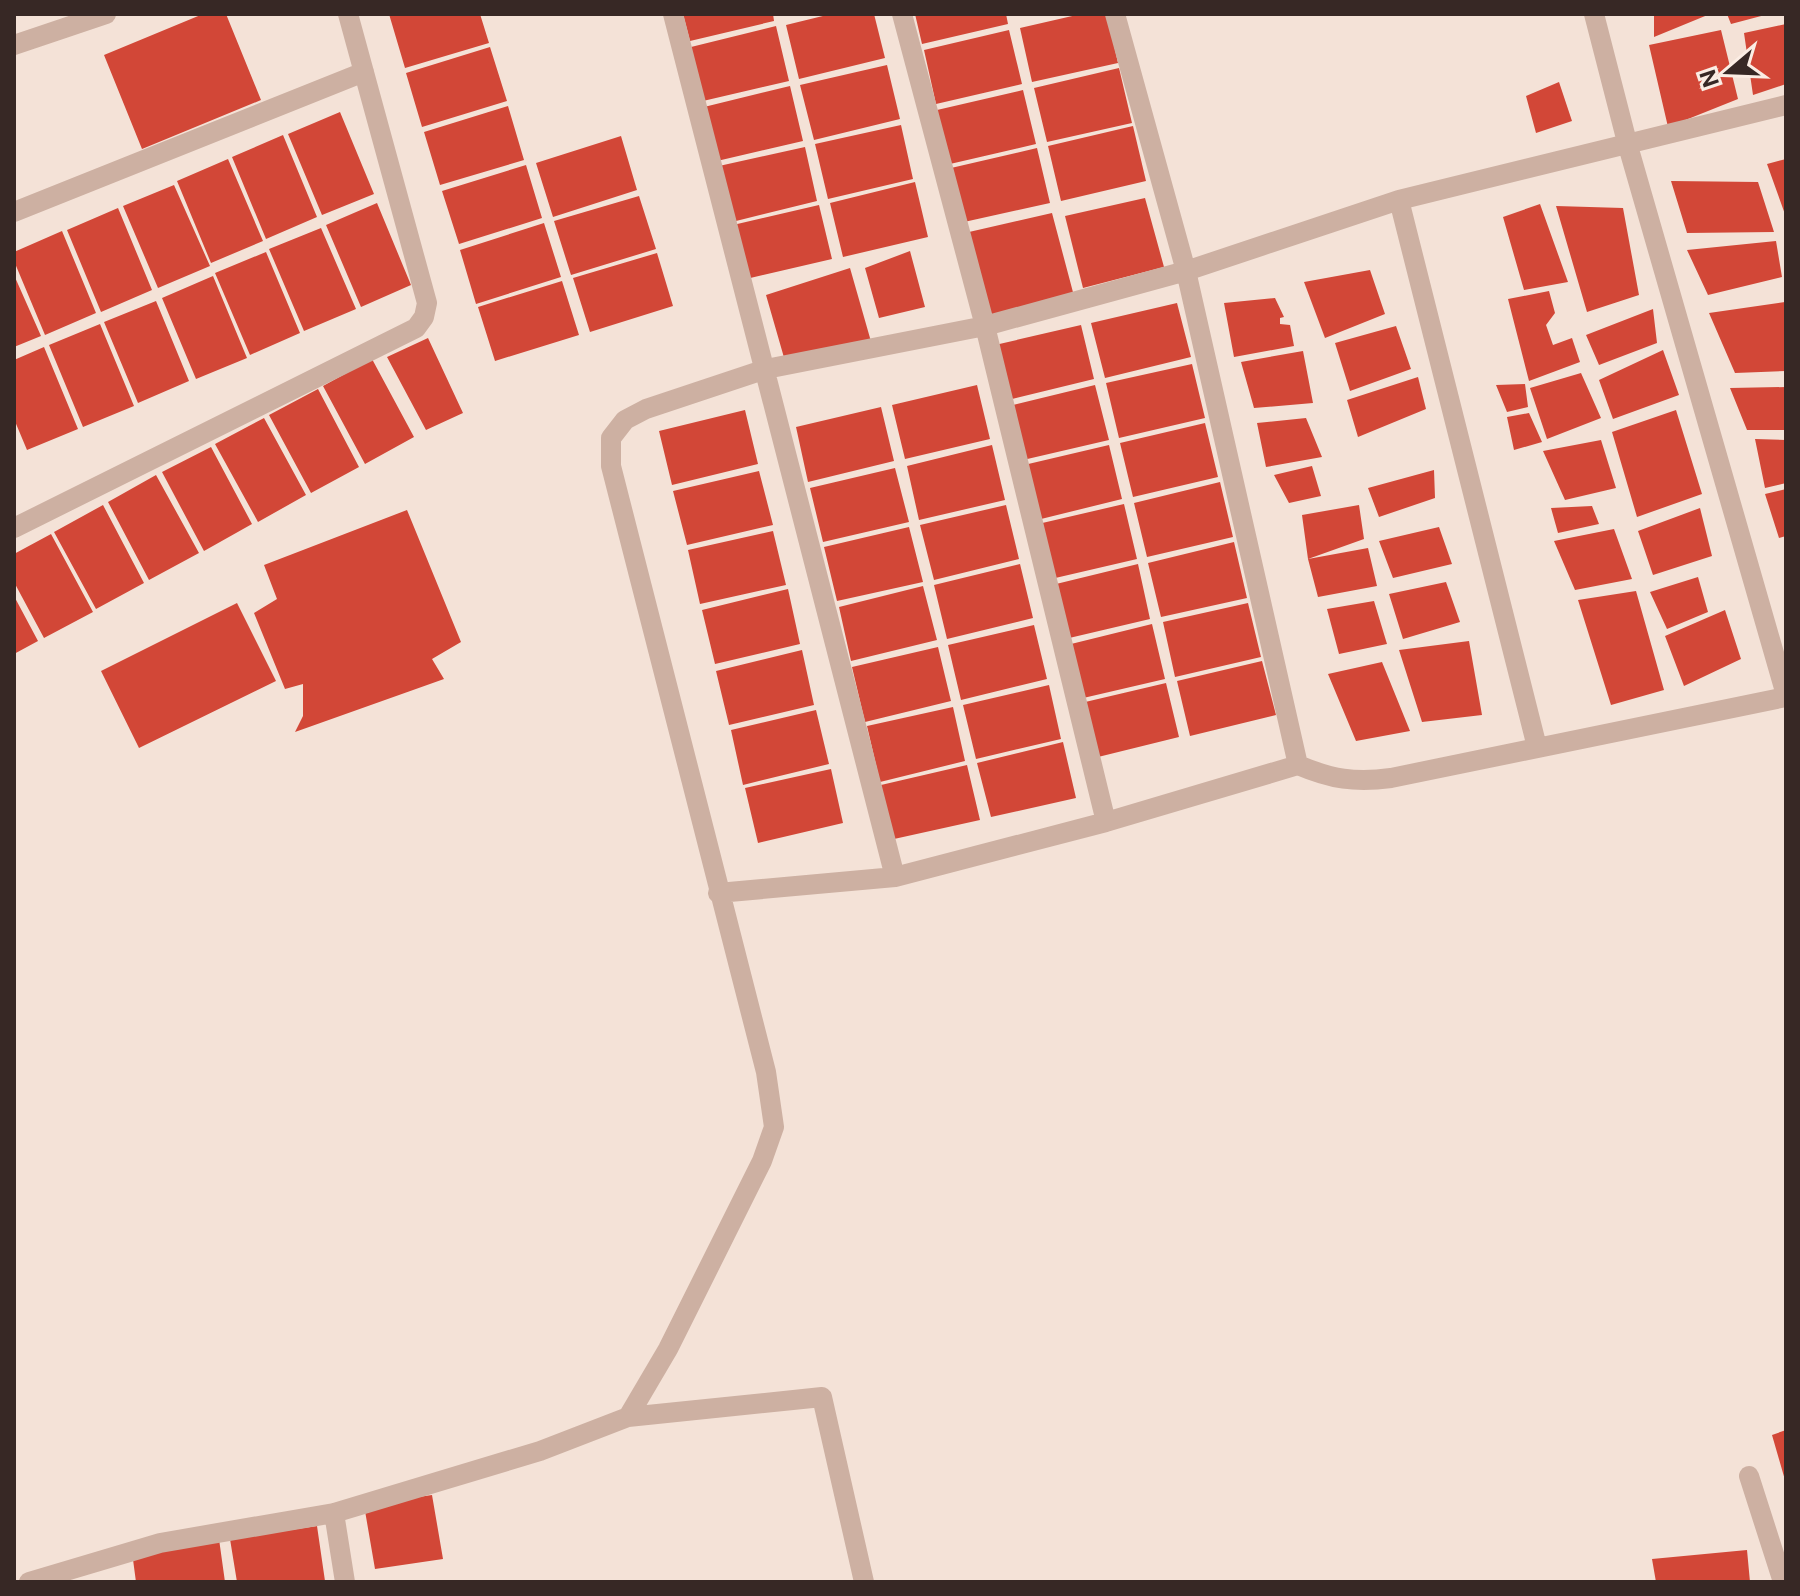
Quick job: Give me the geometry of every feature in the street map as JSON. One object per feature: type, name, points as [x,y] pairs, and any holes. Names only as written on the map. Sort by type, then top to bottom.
[{"type":"street","points":[[14,45],[106,14]]},
{"type":"street","points":[[14,528],[416,328],[424,317],[427,303],[348,14]]},
{"type":"street","points":[[673,14],[895,877]]},
{"type":"street","points":[[902,14],[985,326],[1106,822]]},
{"type":"street","points":[[1115,14],[1186,271],[1298,765]]},
{"type":"street","points":[[718,893],[895,877],[1106,822],[1298,765],[1331,779],[1361,782],[1786,696],[1628,146],[1594,14]]},
{"type":"street","points":[[14,212],[364,72]]},
{"type":"street","points":[[628,1417],[668,1349],[762,1161],[774,1127],[766,1072],[611,466],[611,438],[625,420],[646,409],[766,369],[985,326],[1186,271],[1399,200],[1786,105]]},
{"type":"street","points":[[1399,200],[1537,747]]},
{"type":"street","points":[[29,1582],[77,1575],[160,1543],[334,1513],[540,1451],[628,1417],[822,1397],[864,1582]]},
{"type":"street","points":[[1749,1476],[1783,1582]]},
{"type":"street","points":[[334,1513],[345,1582]]},
{"type":"building","points":[[203,14],[226,14],[261,100],[142,149],[104,55]]},
{"type":"building","points":[[389,14],[480,14],[489,43],[405,68]]},
{"type":"building","points":[[683,14],[773,14],[774,21],[690,41]]},
{"type":"building","points":[[831,14],[874,14],[885,58],[799,79],[786,25]]},
{"type":"building","points":[[915,14],[1006,14],[1008,24],[922,44]]},
{"type":"building","points":[[1081,14],[1107,14],[1118,63],[1032,82],[1020,28]]},
{"type":"building","points":[[1654,14],[1710,14],[1654,37]]},
{"type":"building","points":[[1727,14],[1765,14],[1765,15],[1731,24]]},
{"type":"building","points":[[1786,24],[1786,84],[1753,95],[1744,33]]},
{"type":"building","points":[[776,26],[789,81],[703,101],[691,47]]},
{"type":"building","points":[[1009,30],[1022,84],[936,104],[924,50]]},
{"type":"building","points":[[1721,30],[1738,99],[1668,127],[1649,45]]},
{"type":"building","points":[[490,47],[507,101],[422,127],[406,73]]},
{"type":"building","points":[[887,65],[900,119],[814,140],[800,85]]},
{"type":"building","points":[[1119,68],[1132,123],[1047,142],[1034,88]]},
{"type":"building","points":[[1559,82],[1572,121],[1536,133],[1526,96]]},
{"type":"building","points":[[790,86],[803,141],[717,161],[704,107]]},
{"type":"building","points":[[1023,90],[1036,144],[950,164],[937,110]]},
{"type":"building","points":[[508,106],[524,160],[440,185],[424,132]]},
{"type":"building","points":[[340,112],[374,194],[322,215],[288,134]]},
{"type":"building","points":[[901,125],[913,179],[828,199],[815,144]]},
{"type":"building","points":[[1133,126],[1146,181],[1061,201],[1048,146]]},
{"type":"building","points":[[283,135],[317,217],[266,239],[232,157]]},
{"type":"building","points":[[621,136],[637,190],[553,217],[536,163]]},
{"type":"building","points":[[805,147],[817,201],[732,222],[719,166]]},
{"type":"building","points":[[1037,148],[1050,203],[964,222],[951,168]]},
{"type":"building","points":[[228,159],[263,241],[211,263],[177,181]]},
{"type":"building","points":[[1786,159],[1786,217],[1767,164]]},
{"type":"building","points":[[526,165],[542,218],[459,244],[442,191]]},
{"type":"building","points":[[1671,181],[1758,182],[1774,232],[1687,233]]},
{"type":"building","points":[[915,182],[928,237],[843,257],[830,203]]},
{"type":"building","points":[[174,185],[210,266],[158,288],[123,206]]},
{"type":"building","points":[[639,196],[656,249],[571,275],[554,221]]},
{"type":"building","points":[[1145,198],[1164,267],[1083,288],[1065,216]]},
{"type":"building","points":[[377,203],[411,285],[361,307],[326,225]]},
{"type":"building","points":[[1540,204],[1568,282],[1524,290],[1503,217]]},
{"type":"building","points":[[819,205],[832,259],[746,279],[733,225]]},
{"type":"building","points":[[1556,206],[1623,208],[1639,295],[1587,312]]},
{"type":"building","points":[[118,208],[152,290],[101,312],[67,230]]},
{"type":"building","points":[[1052,213],[1074,296],[989,316],[969,232]]},
{"type":"building","points":[[544,223],[561,277],[476,304],[460,250]]},
{"type":"building","points":[[321,228],[356,309],[304,331],[269,249]]},
{"type":"building","points":[[62,231],[96,313],[45,335],[14,261],[14,252]]},
{"type":"building","points":[[1776,241],[1782,277],[1708,295],[1687,250]]},
{"type":"building","points":[[910,251],[925,307],[879,318],[865,268]]},
{"type":"building","points":[[266,252],[300,333],[250,355],[215,273]]},
{"type":"building","points":[[657,253],[673,306],[590,332],[573,278]]},
{"type":"building","points":[[850,268],[872,345],[785,361],[766,295]]},
{"type":"building","points":[[1370,270],[1385,314],[1325,338],[1304,282]]},
{"type":"building","points":[[14,275],[41,336],[14,347]]},
{"type":"building","points":[[213,276],[247,358],[196,379],[162,298]]},
{"type":"building","points":[[562,281],[579,335],[495,361],[478,307]]},
{"type":"building","points":[[1549,291],[1555,313],[1546,325],[1553,345],[1572,338],[1580,362],[1529,381],[1508,299]]},
{"type":"building","points":[[1275,298],[1284,317],[1280,318],[1280,324],[1290,325],[1294,346],[1234,357],[1224,303]]},
{"type":"building","points":[[156,301],[189,381],[138,403],[104,322]]},
{"type":"building","points":[[1785,302],[1786,371],[1735,373],[1709,313]]},
{"type":"building","points":[[1177,303],[1191,357],[1105,378],[1091,323]]},
{"type":"building","points":[[1653,309],[1657,343],[1599,365],[1586,335]]},
{"type":"building","points":[[100,324],[134,406],[83,427],[49,345]]},
{"type":"building","points":[[1081,325],[1094,379],[1008,400],[995,345]]},
{"type":"building","points":[[1396,326],[1411,369],[1350,391],[1335,343]]},
{"type":"building","points":[[428,338],[463,413],[426,430],[387,357]]},
{"type":"building","points":[[44,347],[78,429],[27,450],[14,419],[14,360]]},
{"type":"building","points":[[1663,350],[1679,395],[1613,419],[1599,380]]},
{"type":"building","points":[[1303,351],[1313,403],[1254,408],[1241,362]]},
{"type":"building","points":[[372,359],[414,437],[365,464],[323,386]]},
{"type":"building","points":[[1192,364],[1205,418],[1119,438],[1106,383]]},
{"type":"building","points":[[1581,373],[1601,418],[1547,439],[1530,388]]},
{"type":"building","points":[[1418,377],[1426,409],[1358,437],[1347,400]]},
{"type":"building","points":[[1525,384],[1528,407],[1507,412],[1496,385]]},
{"type":"building","points":[[977,385],[990,439],[905,459],[892,405]]},
{"type":"building","points":[[1095,385],[1109,440],[1023,460],[1009,406]]},
{"type":"building","points":[[1786,387],[1786,430],[1747,430],[1730,388]]},
{"type":"building","points":[[318,389],[359,467],[311,493],[269,415]]},
{"type":"building","points":[[881,407],[894,461],[808,482],[796,427]]},
{"type":"building","points":[[745,410],[758,464],[672,485],[659,431]]},
{"type":"building","points":[[1676,410],[1702,494],[1637,517],[1612,432]]},
{"type":"building","points":[[1529,413],[1542,442],[1514,450],[1507,417]]},
{"type":"building","points":[[264,418],[306,495],[258,522],[215,444]]},
{"type":"building","points":[[1306,418],[1322,457],[1266,467],[1257,423]]},
{"type":"building","points":[[1205,423],[1218,477],[1133,497],[1120,443]]},
{"type":"building","points":[[1755,439],[1786,440],[1786,483],[1765,488]]},
{"type":"building","points":[[1601,440],[1616,488],[1565,500],[1543,451]]},
{"type":"building","points":[[992,445],[1005,500],[919,520],[907,466]]},
{"type":"building","points":[[1109,445],[1122,499],[1037,520],[1024,465]]},
{"type":"building","points":[[211,447],[252,524],[204,551],[162,472]]},
{"type":"building","points":[[1312,466],[1321,496],[1289,503],[1274,475]]},
{"type":"building","points":[[895,468],[909,522],[823,542],[810,488]]},
{"type":"building","points":[[1434,470],[1435,498],[1379,517],[1368,488]]},
{"type":"building","points":[[759,471],[773,525],[687,545],[673,491]]},
{"type":"building","points":[[156,475],[199,553],[149,580],[108,502]]},
{"type":"building","points":[[1220,482],[1233,537],[1147,557],[1134,503]]},
{"type":"building","points":[[1786,489],[1786,536],[1779,538],[1765,494]]},
{"type":"building","points":[[1124,504],[1137,559],[1051,579],[1038,524]]},
{"type":"building","points":[[103,505],[144,583],[96,609],[54,532]]},
{"type":"building","points":[[1006,505],[1019,559],[934,580],[920,525]]},
{"type":"building","points":[[1359,505],[1364,539],[1308,559],[1302,515]]},
{"type":"building","points":[[1592,506],[1599,524],[1558,533],[1551,508]]},
{"type":"building","points":[[1700,508],[1712,556],[1653,575],[1638,531]]},
{"type":"building","points":[[407,510],[461,642],[432,659],[444,679],[295,732],[303,716],[303,684],[285,689],[254,613],[277,599],[264,565]]},
{"type":"building","points":[[909,527],[923,582],[837,601],[824,547]]},
{"type":"building","points":[[1439,527],[1452,564],[1393,578],[1379,541]]},
{"type":"building","points":[[1614,529],[1632,579],[1575,590],[1554,541]]},
{"type":"building","points":[[773,531],[786,585],[700,604],[688,550]]},
{"type":"building","points":[[51,534],[93,612],[44,638],[14,582],[14,554]]},
{"type":"building","points":[[1234,542],[1247,598],[1161,617],[1148,563]]},
{"type":"building","points":[[1368,548],[1377,586],[1318,597],[1308,559]]},
{"type":"building","points":[[1020,564],[1033,618],[947,639],[934,585]]},
{"type":"building","points":[[1138,564],[1150,619],[1065,639],[1052,585]]},
{"type":"building","points":[[1698,577],[1708,612],[1667,629],[1650,592]]},
{"type":"building","points":[[1446,582],[1460,622],[1403,639],[1389,594]]},
{"type":"building","points":[[923,586],[937,640],[851,661],[839,607]]},
{"type":"building","points":[[788,589],[800,644],[715,664],[702,610]]},
{"type":"building","points":[[1636,591],[1664,690],[1611,705],[1578,600]]},
{"type":"building","points":[[14,596],[38,641],[14,654]]},
{"type":"building","points":[[1374,601],[1387,644],[1339,654],[1327,609]]},
{"type":"building","points":[[237,603],[276,681],[139,748],[101,671]]},
{"type":"building","points":[[1248,603],[1261,657],[1175,677],[1163,622]]},
{"type":"building","points":[[1725,610],[1741,659],[1684,686],[1665,636]]},
{"type":"building","points":[[1152,624],[1165,679],[1079,699],[1067,645]]},
{"type":"building","points":[[1034,625],[1047,679],[961,700],[948,645]]},
{"type":"building","points":[[1469,641],[1482,715],[1422,722],[1399,650]]},
{"type":"building","points":[[938,647],[951,701],[865,722],[852,667]]},
{"type":"building","points":[[802,650],[814,705],[729,725],[716,671]]},
{"type":"building","points":[[1262,661],[1276,715],[1190,736],[1177,681]]},
{"type":"building","points":[[1382,662],[1410,731],[1356,741],[1328,674]]},
{"type":"building","points":[[1166,683],[1179,737],[1094,758],[1081,703]]},
{"type":"building","points":[[1049,685],[1061,739],[976,759],[963,705]]},
{"type":"building","points":[[953,707],[965,761],[880,782],[867,726]]},
{"type":"building","points":[[816,710],[829,764],[743,785],[731,730]]},
{"type":"building","points":[[1063,742],[1076,798],[991,817],[977,763]]},
{"type":"building","points":[[967,765],[980,820],[894,839],[881,785]]},
{"type":"building","points":[[831,769],[843,823],[758,843],[745,788]]},
{"type":"building","points":[[1786,1430],[1786,1480],[1785,1480],[1772,1435]]},
{"type":"building","points":[[432,1495],[443,1559],[375,1569],[364,1505]]},
{"type":"building","points":[[317,1526],[325,1581],[237,1582],[230,1539]]},
{"type":"building","points":[[219,1539],[225,1582],[136,1582],[132,1552]]},
{"type":"building","points":[[1747,1550],[1750,1582],[1656,1582],[1652,1559]]}]
